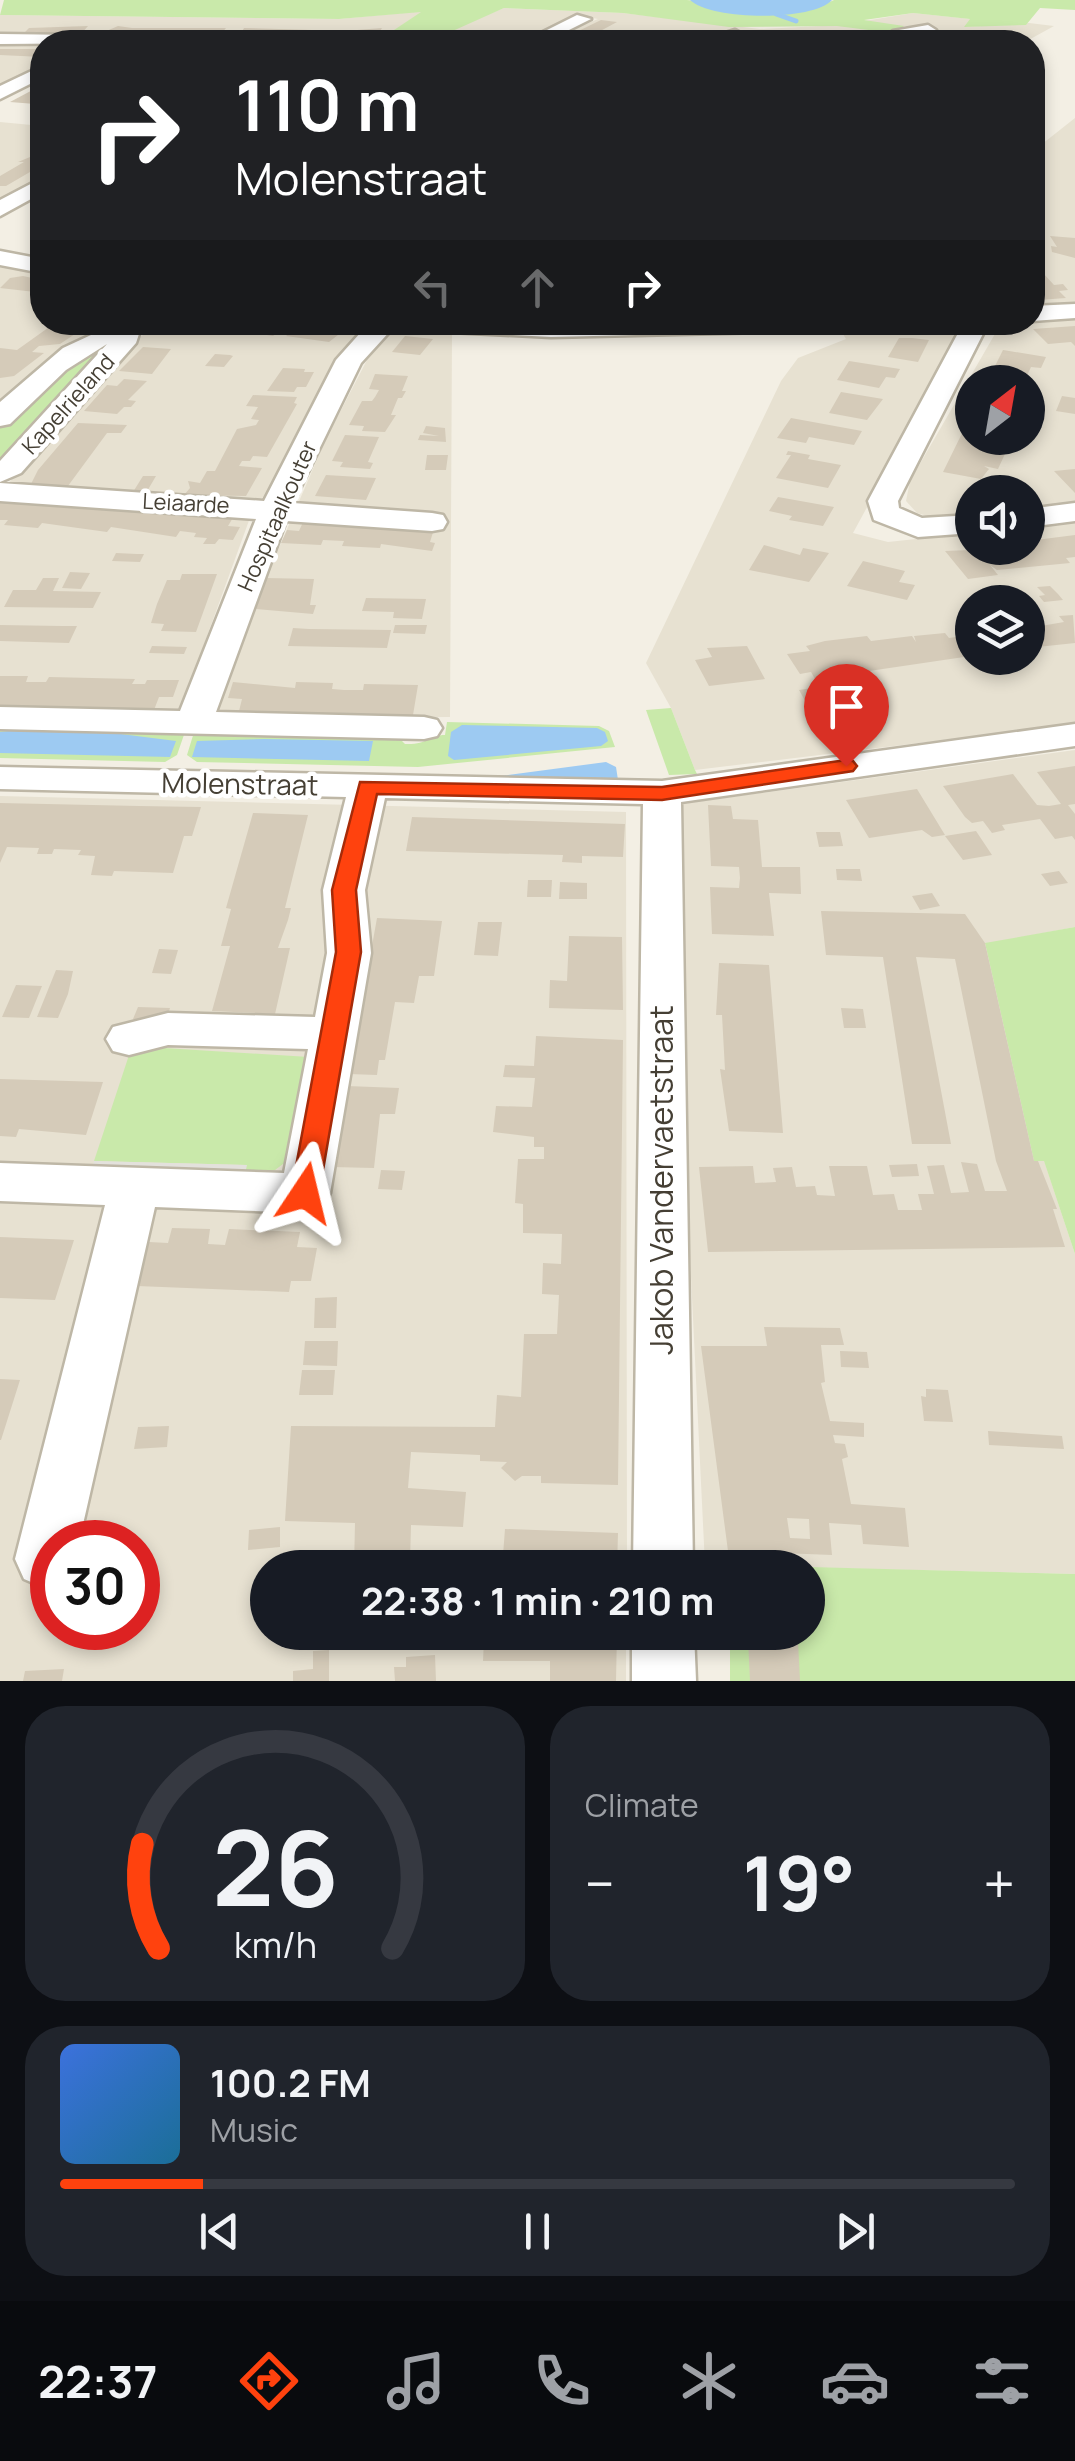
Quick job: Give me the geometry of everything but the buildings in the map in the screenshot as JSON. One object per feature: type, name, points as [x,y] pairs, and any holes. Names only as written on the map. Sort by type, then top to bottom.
[{"type":"street","points":[[559,30],[583,19]]},
{"type":"street","points":[[0,39],[30,40]]},
{"type":"street","points":[[0,93],[30,77]]},
{"type":"street","points":[[0,209],[30,191]]},
{"type":"street","points":[[0,258],[30,264]]},
{"type":"street","points":[[1045,313],[1075,311]]},
{"type":"street","name":"Kapelrieland","points":[[0,418],[32,383],[61,361],[109,335]]},
{"type":"street","name":"Kapelrieland","points":[[0,473],[11,467],[127,335]]},
{"type":"street","name":"Hospitaalkouter","points":[[194,723],[274,511],[349,360],[372,335]]},
{"type":"street","points":[[955,525],[918,528],[885,513],[883,502],[970,335]]},
{"type":"street","name":"Leiaarde","points":[[0,492],[432,522]]},
{"type":"street","points":[[1045,516],[1075,512]]},
{"type":"street","points":[[0,718],[424,728]]},
{"type":"street","name":"Molenstraat","points":[[0,778],[662,793],[1075,735]]},
{"type":"street","points":[[0,1182],[305,1193],[349,952],[344,890],[368,787]]},
{"type":"street","name":"Jakob Vandervaetstraat","points":[[662,793],[663,1550]]},
{"type":"street","points":[[129,1039],[168,1029],[334,1034]]},
{"type":"street","points":[[55,1520],[134,1188]]},
{"type":"street","points":[[663,1650],[664,1681]]},
{"type":"shaded area","points":[[504,8],[623,13],[760,29],[840,25],[913,13],[971,19],[966,27],[1029,23],[1054,26],[1045,31],[933,30],[905,26],[898,30],[571,30],[598,19],[582,16],[548,30],[449,30]]},
{"type":"shaded area","points":[[424,11],[395,30],[30,30],[30,36],[0,36],[0,15],[339,19]]},
{"type":"shaded area","points":[[0,41],[30,42],[30,74],[0,90]]},
{"type":"shaded area","points":[[1075,118],[1075,303],[1045,305],[1045,142]]},
{"type":"shaded area","points":[[0,122],[30,125],[30,186],[0,203]]},
{"type":"shaded area","points":[[0,265],[30,270],[30,335],[108,335],[0,406]]},
{"type":"shaded area","points":[[1075,318],[1075,506],[1045,509],[1045,475],[955,475],[955,520],[917,513],[906,501],[910,481],[955,403],[955,455],[1045,455],[1045,365],[977,365],[994,335],[1045,335],[1045,320]]},
{"type":"shaded area","points":[[366,335],[268,495],[253,502],[5,487],[139,338]]},
{"type":"shaded area","points":[[389,335],[452,335],[450,717],[233,718],[214,711],[213,701],[325,441],[367,360]]},
{"type":"shaded area","points":[[844,335],[958,335],[853,533],[888,542],[955,535],[955,565],[1045,565],[1045,524],[1075,520],[1075,724],[695,770],[671,708],[646,663],[781,381],[798,358],[846,339]]},
{"type":"shaded area","points":[[0,500],[251,515],[178,716],[0,710]]},
{"type":"shaded area","points":[[1075,750],[1075,927],[985,944],[1034,1160],[1044,1160],[1075,1254],[1075,1574],[825,1568],[825,1550],[704,1550],[685,1153],[681,804]]},
{"type":"shaded area","points":[[0,796],[626,812],[627,1550],[250,1550],[250,1650],[626,1650],[626,1681],[0,1681]]},
{"type":"shaded area","points":[[94,1161],[247,1165],[244,1178],[91,1173]]},
{"type":"green space","points":[[4,0],[687,0],[780,11],[817,7],[834,0],[1075,0],[1075,10],[1040,8],[1026,25],[964,27],[970,19],[913,13],[864,20],[904,26],[897,30],[729,27],[623,13],[504,8],[455,30],[394,30],[421,12],[339,19],[0,15]]},
{"type":"green space","points":[[115,337],[0,466],[0,428],[45,380]]},
{"type":"green space","points":[[671,708],[697,774],[669,775],[646,710]]},
{"type":"green space","points":[[447,722],[599,726],[609,731],[615,747],[418,767],[197,762],[187,755],[195,729],[395,734],[405,744],[412,744],[445,735]]},
{"type":"green space","points":[[0,724],[186,729],[177,755],[165,762],[0,758]]},
{"type":"green space","points":[[1075,927],[1075,1254],[1044,1161],[1034,1161],[985,943]]},
{"type":"green space","points":[[132,1046],[309,1057],[287,1161],[275,1170],[244,1178],[246,1165],[94,1161]]},
{"type":"green space","points":[[825,1567],[1075,1574],[1075,1681],[730,1681],[730,1650],[825,1650]]},
{"type":"water","points":[[462,725],[597,728],[605,732],[608,741],[601,746],[454,760],[448,756],[451,732]]},
{"type":"water","points":[[97,731],[176,741],[170,757],[0,753],[0,732]]},
{"type":"water","points":[[197,741],[373,741],[369,761],[192,757]]},
{"type":"water","points":[[606,762],[616,767],[618,780],[486,778]]},
{"type":"waterway","points":[[702,0],[777,9],[820,0]]},
{"type":"waterway","points":[[777,8],[776,14],[796,21]]},
{"type":"route","points":[[305,1193],[349,952],[344,890],[368,787],[662,793],[846,766]]}]
